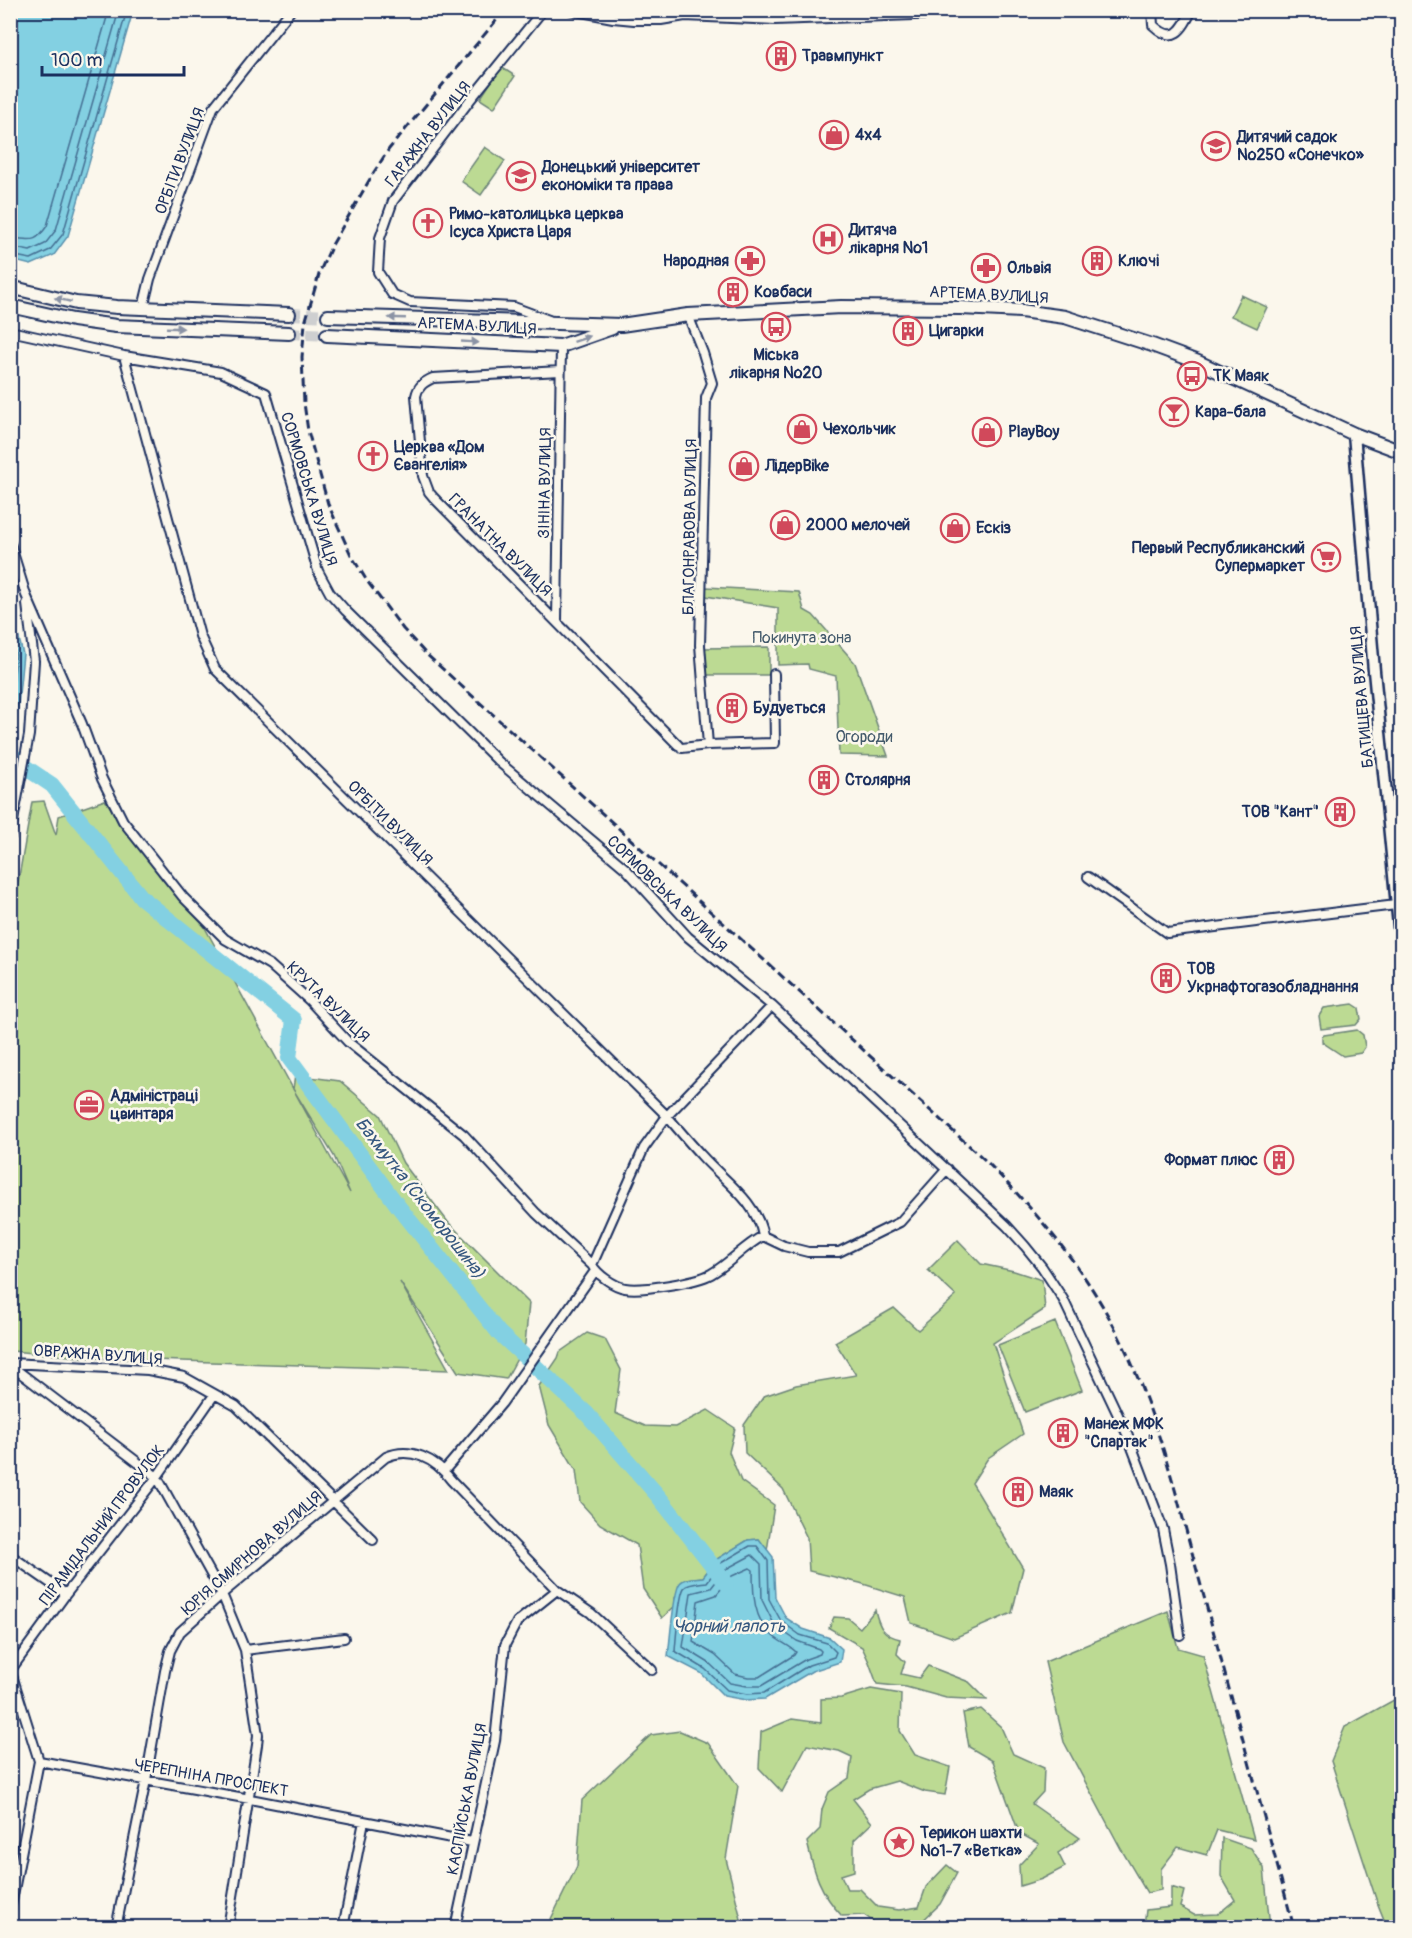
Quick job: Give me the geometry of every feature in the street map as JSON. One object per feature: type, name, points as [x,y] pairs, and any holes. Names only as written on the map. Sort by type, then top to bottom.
[{"type":"main road","points":[[10,288],[76,303],[289,314]]},
{"type":"main road","points":[[10,306],[73,320],[116,326],[289,333]]},
{"type":"main road","name":"АРТЕМА ВУЛИЦЯ","points":[[328,316],[621,325],[688,315],[778,310],[880,307],[1011,310],[1065,317],[1119,333],[1198,362],[1354,434],[1401,452]]},
{"type":"main road","points":[[541,345],[560,339],[561,324]]},
{"type":"main road","name":"АРТЕМА ВУЛИЦЯ","points":[[327,335],[561,346],[621,325]]},
{"type":"street","name":"ОРБІТИ ВУЛИЦЯ","points":[[143,308],[150,279],[213,108],[291,10]]},
{"type":"street","name":"ГАРАЖНА ВУЛИЦЯ","points":[[543,10],[470,100],[393,201],[380,238],[378,272],[392,294],[410,302],[514,307],[561,324]]},
{"type":"street","points":[[571,10],[634,20],[661,20],[685,16],[775,20],[942,14],[951,10]]},
{"type":"street","points":[[1152,10],[1153,25],[1162,35],[1172,35],[1182,29],[1192,10]]},
{"type":"street","name":"БЛАГОНРАВОВА ВУЛИЦЯ","points":[[688,315],[712,383],[706,398],[700,645],[708,744]]},
{"type":"street","name":"СОРМОВСЬКА ВУЛИЦЯ","points":[[10,331],[124,356],[221,372],[266,393],[318,572],[330,592],[346,611],[499,762],[626,869],[688,938],[772,1006],[947,1169],[1019,1239],[1042,1267],[1063,1299],[1127,1434],[1163,1529],[1180,1635]]},
{"type":"street","name":"ЗІНІНА ВУЛИЦЯ","points":[[557,621],[561,346]]},
{"type":"street","name":"ОРБІТИ ВУЛИЦЯ","points":[[124,356],[200,636],[215,669],[667,1116],[700,1155],[750,1205],[758,1219],[763,1236]]},
{"type":"street","name":"ГРАНАТНА ВУЛИЦЯ","points":[[560,371],[433,378],[417,388],[423,476],[429,492],[680,746],[708,744]]},
{"type":"street","name":"БАТИЩЕВА ВУЛИЦЯ","points":[[1354,434],[1401,957]]},
{"type":"street","name":"КРУТА ВУЛИЦЯ","points":[[10,543],[26,595],[82,724],[102,779],[123,821],[183,897],[225,939],[270,965],[309,1000],[348,1042],[464,1135],[536,1213],[593,1268],[609,1280],[624,1288],[699,1278],[717,1270],[742,1249],[763,1236]]},
{"type":"street","points":[[10,837],[29,735],[34,661],[26,595]]},
{"type":"street","points":[[708,744],[776,743],[774,674]]},
{"type":"street","points":[[1088,877],[1167,933],[1396,905]]},
{"type":"street","points":[[652,1670],[591,1613],[557,1590],[444,1471],[502,1403],[593,1268],[644,1148],[667,1116],[772,1006]]},
{"type":"street","points":[[763,1236],[784,1246],[808,1252],[839,1252],[900,1222],[947,1169]]},
{"type":"street","points":[[10,1364],[157,1477],[222,1594],[245,1650],[258,1735],[250,1799],[228,1928]]},
{"type":"street","name":"ОВРАЖНА ВУЛИЦЯ","points":[[10,1364],[148,1370],[184,1377],[236,1406],[373,1539]]},
{"type":"street","name":"ПІРАМІДАЛЬНИЙ ПРОВУЛОК","points":[[11,1669],[157,1477],[214,1395]]},
{"type":"street","name":"ЮРІЯ СМИРНОВА ВУЛИЦЯ","points":[[116,1928],[170,1651],[180,1632],[386,1457],[395,1453],[414,1453],[444,1471]]},
{"type":"street","points":[[10,1555],[66,1594]]},
{"type":"street","name":"КАСПІЙСЬКА ВУЛИЦЯ","points":[[455,1928],[495,1741],[505,1645],[517,1622],[557,1590]]},
{"type":"street","points":[[245,1650],[344,1638]]},
{"type":"street","points":[[10,1911],[39,1761],[11,1669]]},
{"type":"street","name":"ЧЕРЕПНІНА ПРОСПЕКТ","points":[[39,1761],[472,1842]]},
{"type":"street","points":[[343,1928],[364,1821]]},
{"type":"green space","points":[[501,67],[515,76],[494,108],[480,99]]},
{"type":"green space","points":[[485,147],[505,161],[481,195],[461,181]]},
{"type":"green space","points":[[1241,295],[1267,307],[1257,328],[1231,316]]},
{"type":"green space","name":"Покинута зона","points":[[706,587],[799,592],[804,610],[813,615],[855,663],[888,756],[839,755],[836,676],[809,669],[808,664],[778,665],[778,608],[706,596]]},
{"type":"green space","name":"Покинута зона","points":[[769,647],[769,675],[706,675],[703,648]]},
{"type":"green space","points":[[105,800],[163,880],[204,926],[293,1089],[295,1075],[340,1081],[380,1115],[403,1163],[448,1222],[529,1303],[525,1344],[506,1379],[458,1372],[400,1282],[449,1370],[94,1358],[11,1351],[10,928],[32,802],[44,801],[56,835],[59,816]],"holes":[[[294,1091],[334,1156],[350,1193]]]},
{"type":"green space","points":[[1353,1004],[1359,1008],[1361,1019],[1356,1025],[1321,1029],[1319,1016],[1324,1008]]},
{"type":"green space","points":[[1357,1030],[1363,1035],[1365,1047],[1361,1053],[1343,1056],[1322,1042],[1324,1035]]},
{"type":"green space","points":[[958,1240],[981,1264],[1042,1280],[1045,1309],[993,1343],[1023,1434],[988,1458],[972,1483],[1023,1568],[1012,1613],[954,1638],[911,1623],[905,1597],[809,1571],[807,1538],[783,1489],[745,1453],[744,1425],[764,1396],[796,1385],[856,1375],[835,1342],[894,1308],[918,1330],[956,1296],[928,1270]]},
{"type":"green space","points":[[1055,1322],[1082,1390],[1025,1412],[998,1345]]},
{"type":"green space","points":[[587,1333],[605,1339],[621,1370],[615,1413],[645,1426],[675,1427],[708,1410],[735,1428],[729,1452],[741,1481],[774,1505],[767,1551],[759,1539],[748,1540],[717,1559],[703,1577],[686,1579],[675,1598],[675,1606],[662,1618],[643,1589],[637,1545],[600,1524],[580,1502],[576,1470],[549,1425],[539,1386],[560,1352]]},
{"type":"green space","points":[[875,1610],[878,1621],[886,1633],[900,1639],[897,1654],[905,1662],[901,1674],[919,1678],[928,1666],[969,1682],[987,1700],[946,1698],[906,1687],[877,1684],[862,1647],[829,1628],[834,1617],[848,1618],[860,1628]]},
{"type":"green space","points":[[1168,1611],[1178,1648],[1203,1655],[1254,1839],[1217,1830],[1207,1855],[1178,1847],[1161,1869],[1161,1890],[1147,1893],[1064,1742],[1045,1662]]},
{"type":"green space","points":[[871,1689],[901,1694],[900,1731],[915,1755],[950,1767],[945,1795],[925,1792],[897,1781],[869,1789],[853,1799],[872,1823],[854,1840],[854,1871],[841,1875],[847,1889],[860,1889],[878,1907],[899,1910],[919,1907],[926,1887],[947,1865],[957,1873],[940,1904],[916,1927],[881,1927],[864,1915],[842,1916],[828,1899],[815,1873],[807,1842],[820,1829],[822,1809],[829,1792],[849,1778],[852,1757],[839,1751],[807,1745],[782,1792],[759,1768],[761,1732],[792,1719],[821,1723],[821,1699],[841,1698]]},
{"type":"green space","points":[[1401,1696],[1401,1927],[1387,1927],[1331,1761],[1345,1727]]},
{"type":"green space","points":[[981,1709],[1001,1727],[1013,1754],[1044,1768],[1043,1792],[1032,1804],[1080,1838],[1058,1853],[1065,1867],[1042,1879],[1020,1886],[1019,1865],[1039,1844],[1019,1833],[993,1761],[969,1747],[963,1713]]},
{"type":"green space","points":[[680,1731],[708,1743],[738,1786],[726,1859],[743,1927],[547,1927],[577,1866],[582,1800],[651,1735]]},
{"type":"green space","points":[[1222,1838],[1251,1848],[1264,1868],[1270,1927],[1144,1927],[1146,1910],[1171,1907],[1171,1887],[1184,1891],[1180,1907],[1194,1915],[1218,1914],[1235,1900],[1221,1876]]},
{"type":"water","points":[[14,11],[133,11],[68,236],[54,255],[31,265],[11,260],[10,21]]},
{"type":"water","points":[[11,608],[23,654],[11,776]]},
{"type":"water","name":"Чорний лапоть","points":[[759,1539],[773,1557],[775,1597],[786,1618],[803,1629],[830,1638],[842,1649],[840,1662],[812,1671],[765,1699],[746,1700],[724,1696],[701,1673],[668,1656],[674,1606],[680,1583],[688,1579],[703,1577],[717,1559],[748,1540]]},
{"type":"waterway","name":"Бахмутка (Скоморошина)","points":[[10,753],[25,767],[52,785],[142,898],[294,1020],[289,1058],[398,1206],[499,1333],[587,1414],[659,1497],[726,1583]]},
{"type":"tunnel","points":[[289,314],[328,316]]},
{"type":"tunnel","points":[[289,333],[327,335]]},
{"type":"railway","points":[[505,10],[389,149],[332,245],[320,271],[305,323],[302,357],[308,431],[328,504],[351,555],[367,581],[403,629],[425,653],[986,1161],[1038,1217],[1070,1256],[1111,1321],[1152,1416],[1182,1515],[1294,1928]]},
{"type":"place","name":"Травмпункт","points":[[781,56]]},
{"type":"place","name":"4x4","points":[[834,135]]},
{"type":"place","name":"Дитячий садок №250 «Сонечко»","points":[[1216,146]]},
{"type":"place","name":"Донецький університет економіки та права","points":[[521,176]]},
{"type":"place","name":"Римо-католицька церква Ісуса Христа Царя","points":[[428,223]]},
{"type":"place","name":"Дитяча лікарня №1","points":[[828,239]]},
{"type":"place","name":"Народная","points":[[750,261]]},
{"type":"place","name":"Ключі","points":[[1097,261]]},
{"type":"place","name":"Ольвія","points":[[986,268]]},
{"type":"place","name":"Ковбаси","points":[[733,292]]},
{"type":"place","name":"Міська лікарня №20","points":[[776,327]]},
{"type":"place","name":"Цигарки","points":[[908,331]]},
{"type":"place","name":"ТК Маяк","points":[[1192,376]]},
{"type":"place","name":"Кара-бала","points":[[1174,412]]},
{"type":"place","name":"Чехольчик","points":[[802,429]]},
{"type":"place","name":"PlayBoy","points":[[987,432]]},
{"type":"place","name":"Церква «Дом Євангелія»","points":[[373,456]]},
{"type":"place","name":"ЛідерBike","points":[[744,466]]},
{"type":"place","name":"2000 мелочей","points":[[785,525]]},
{"type":"place","name":"Ескіз","points":[[955,528]]},
{"type":"place","name":"Первый Республиканский Супермаркет","points":[[1326,557]]},
{"type":"place","name":"Будується","points":[[732,708]]},
{"type":"place","name":"Столярня","points":[[824,780]]},
{"type":"place","name":"ТОВ \"Кант\"","points":[[1340,812]]},
{"type":"place","name":"ТОВ Укрнафтогазобладнання","points":[[1166,978]]},
{"type":"place","name":"Адміністраці цвинтаря","points":[[89,1105]]},
{"type":"place","name":"Формат плюс","points":[[1279,1160]]},
{"type":"place","name":"Манеж МФК \"Спартак\"","points":[[1063,1433]]},
{"type":"place","name":"Маяк","points":[[1018,1492]]},
{"type":"place","name":"Терикон шахти №1-7 «Вєтка»","points":[[899,1842]]},
{"type":"park label","name":"Огороди","points":[[864,737]]}]
